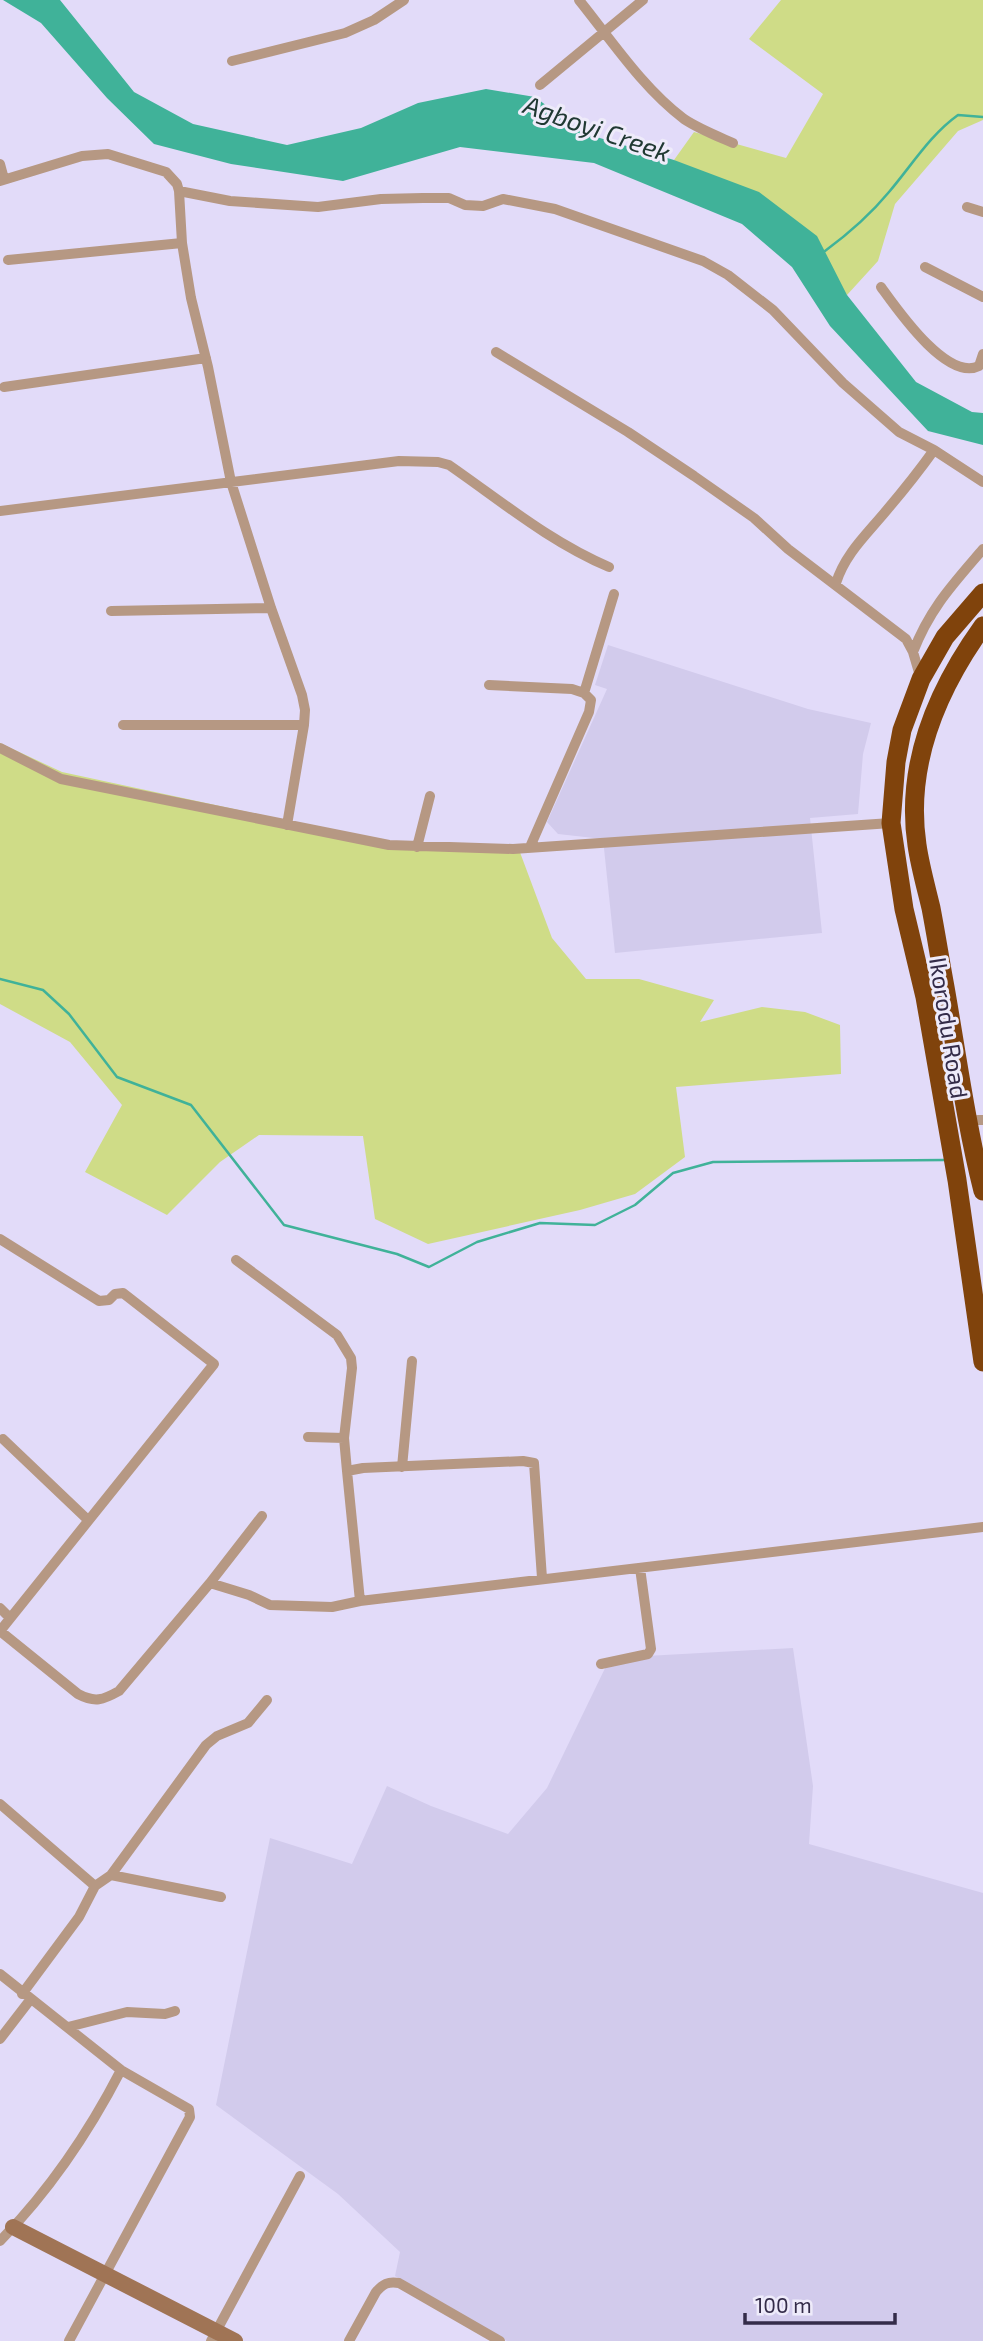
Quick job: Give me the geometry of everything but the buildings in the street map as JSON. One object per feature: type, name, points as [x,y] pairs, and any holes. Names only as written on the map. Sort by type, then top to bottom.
[{"type":"highway","name":"Ikorodu Road","points":[[983,593],[945,637],[921,679],[900,741],[891,824],[904,909],[925,997],[983,1362]]},
{"type":"highway","name":"Ikorodu Road","points":[[981,1184],[980,1131],[917,845],[916,792],[925,741],[943,688],[983,626]]},
{"type":"street","points":[[379,0],[386,11]]},
{"type":"street","points":[[232,61],[345,33],[374,20],[404,0]]},
{"type":"street","points":[[579,0],[627,61],[662,99],[701,129],[733,143]]},
{"type":"street","points":[[540,85],[643,0]]},
{"type":"street","points":[[0,164],[2,180],[82,156],[108,155],[166,172],[177,184],[182,243],[191,298],[231,482],[271,608],[303,695],[304,725],[287,825]]},
{"type":"street","points":[[179,191],[230,201],[318,207],[382,200],[449,198],[473,206],[483,206],[503,199],[555,209],[704,261],[728,275],[773,310],[843,383],[899,432],[934,450],[983,482]]},
{"type":"street","points":[[967,207],[983,212]]},
{"type":"street","points":[[8,260],[182,243]]},
{"type":"street","points":[[925,267],[983,297]]},
{"type":"street","points":[[881,287],[932,350],[954,363],[973,369],[979,366],[983,357]]},
{"type":"street","points":[[495,352],[628,432],[754,518],[788,550],[836,583],[906,639],[914,652],[921,679]]},
{"type":"street","points":[[4,387],[206,358]]},
{"type":"street","points":[[836,583],[841,567],[860,539],[884,514],[934,450]]},
{"type":"street","points":[[0,511],[399,461],[438,462],[449,466],[536,527],[589,559],[609,567]]},
{"type":"street","points":[[914,652],[936,603],[983,549]]},
{"type":"street","name":"Ikorodu Road","points":[[945,637],[964,606],[983,584]]},
{"type":"street","points":[[584,693],[614,594]]},
{"type":"street","points":[[111,611],[271,608]]},
{"type":"street","points":[[489,685],[572,689],[584,693],[591,700],[589,712],[530,847]]},
{"type":"street","points":[[123,725],[304,725]]},
{"type":"street","points":[[0,748],[61,779],[388,845],[513,849],[891,824]]},
{"type":"street","points":[[417,847],[430,796]]},
{"type":"street","points":[[0,1239],[99,1301],[109,1300],[115,1294],[123,1293],[214,1364],[0,1631],[78,1694],[92,1701],[101,1700],[119,1691],[210,1583],[262,1516]]},
{"type":"street","points":[[236,1260],[337,1335],[351,1358],[344,1438],[360,1601]]},
{"type":"street","points":[[402,1467],[412,1362]]},
{"type":"street","points":[[308,1437],[344,1438]]},
{"type":"street","points":[[3,1439],[88,1520]]},
{"type":"street","points":[[347,1471],[523,1461],[534,1463],[542,1578]]},
{"type":"street","points":[[210,1583],[249,1595],[270,1605],[332,1607],[360,1601],[542,1578],[983,1528]]},
{"type":"street","points":[[601,1664],[648,1654],[651,1649],[639,1568]]},
{"type":"street","points":[[0,1608],[10,1618]]},
{"type":"street","points":[[0,2039],[79,1917],[95,1886],[111,1875],[206,1745],[216,1736],[247,1723],[267,1700]]},
{"type":"street","points":[[0,1804],[95,1886]]},
{"type":"street","points":[[111,1875],[221,1897]]},
{"type":"street","points":[[0,1974],[121,2070],[189,2109],[190,2118],[69,2341]]},
{"type":"street","points":[[68,2027],[127,2012],[165,2014],[175,2011]]},
{"type":"street","points":[[0,2241],[76,2147],[98,2115],[121,2070]]},
{"type":"street","points":[[214,2336],[300,2175]]},
{"type":"street","points":[[13,2227],[105,2273],[214,2336],[235,2341]]},
{"type":"street","points":[[349,2341],[376,2292],[392,2282],[399,2283],[499,2341]]},
{"type":"shaded area","points":[[3,0],[60,0],[134,92],[193,124],[287,145],[361,128],[418,103],[486,89],[535,97],[583,133],[674,160],[759,192],[817,236],[847,295],[916,382],[972,412],[983,413],[983,445],[928,431],[830,326],[792,267],[742,224],[594,163],[460,147],[343,181],[231,164],[154,144],[107,98],[41,23]]},
{"type":"shaded area","points":[[781,0],[983,0],[983,120],[958,131],[895,204],[878,261],[847,295],[674,160],[694,132],[786,158],[823,94],[749,39]]},
{"type":"shaded area","points":[[608,645],[808,709],[871,723],[863,754],[858,814],[810,818],[822,933],[615,953],[603,839],[558,834],[547,822],[607,689],[595,685]]},
{"type":"shaded area","points":[[0,743],[62,772],[406,846],[518,847],[552,938],[586,979],[639,979],[714,1000],[700,1022],[762,1007],[805,1012],[840,1025],[841,1074],[676,1087],[685,1157],[635,1194],[580,1210],[428,1244],[375,1219],[363,1136],[259,1135],[220,1162],[167,1215],[85,1172],[122,1105],[70,1042],[0,1004]]},
{"type":"shaded area","points":[[793,1648],[813,1786],[809,1844],[983,1893],[983,2341],[507,2341],[395,2276],[400,2252],[338,2194],[216,2105],[270,1838],[352,1864],[387,1786],[431,1806],[508,1834],[547,1788],[610,1658]]},
{"type":"waterway","points":[[825,251],[874,209],[948,123],[958,115],[983,117]]},
{"type":"waterway","points":[[0,979],[43,990],[69,1014],[117,1077],[191,1105],[284,1225],[397,1254],[429,1267],[477,1242],[540,1223],[595,1225],[635,1205],[673,1173],[713,1162],[945,1160]]},
{"type":"water label","name":"Agboyi Creek","points":[[597,129]]}]
